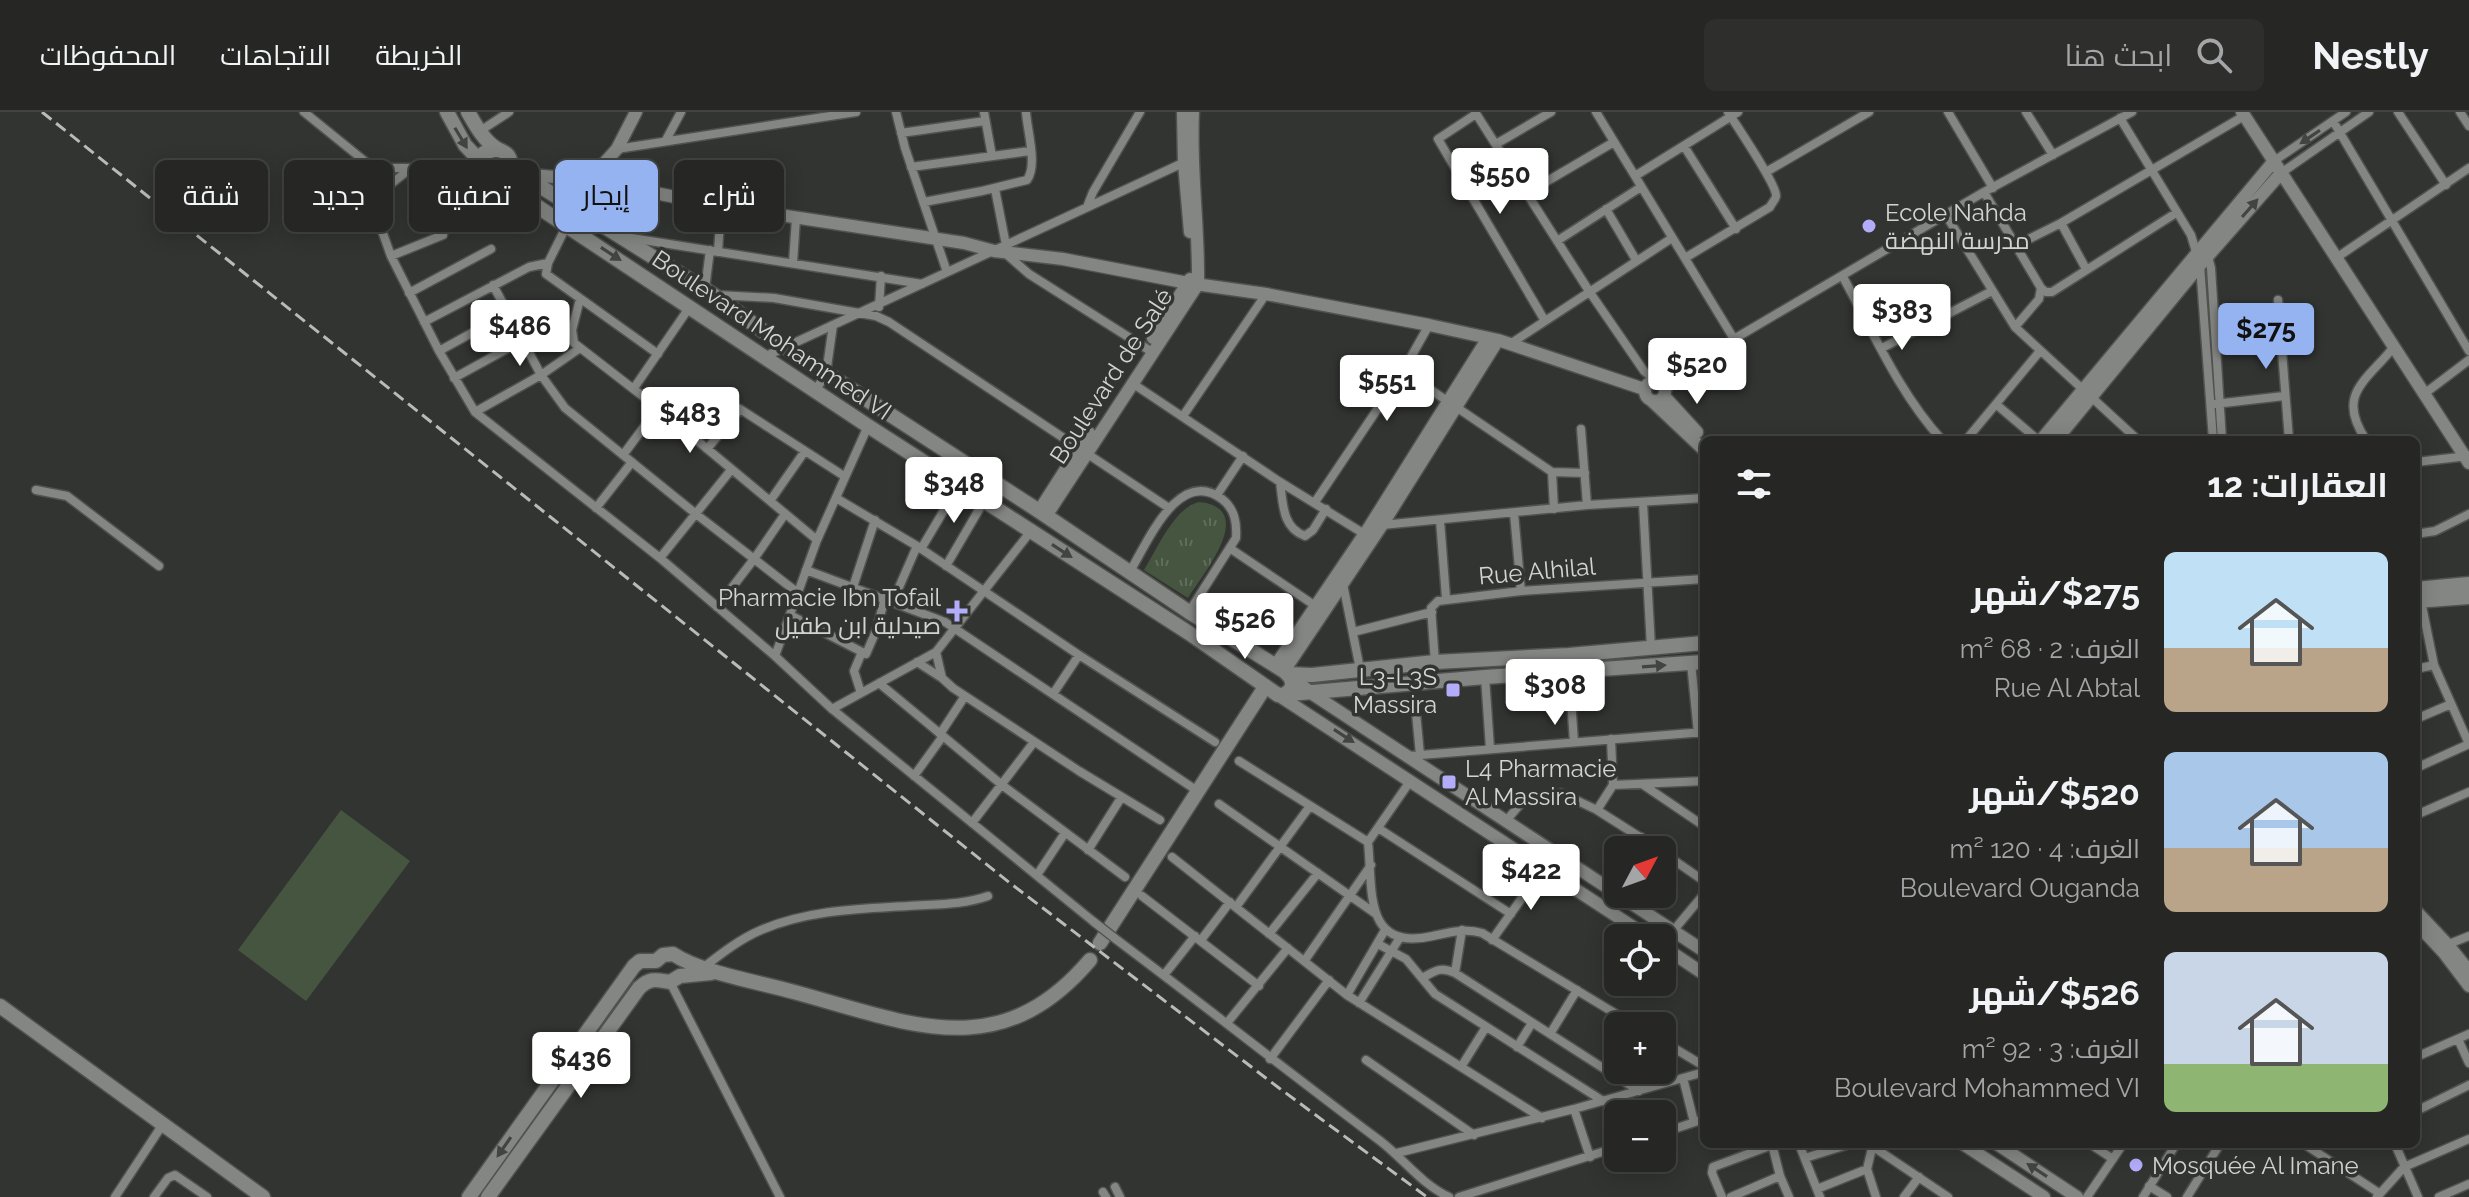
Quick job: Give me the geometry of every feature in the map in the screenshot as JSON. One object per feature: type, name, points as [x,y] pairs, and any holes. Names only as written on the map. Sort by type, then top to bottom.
[{"type":"main road","points":[[447,112],[476,160]]},
{"type":"main road","points":[[468,112],[480,131],[496,149],[508,155],[508,160]]},
{"type":"main road","points":[[481,160],[484,153],[496,149]]},
{"type":"main road","name":"Boulevard Mohammed VI","points":[[539,200],[555,214]]},
{"type":"main road","name":"Boulevard Mohammed VI","points":[[577,232],[1273,690]]},
{"type":"main road","name":"Boulevard Mohammed VI","points":[[613,232],[1282,671]]},
{"type":"main road","points":[[2420,596],[2469,584]]},
{"type":"main road","points":[[2420,597],[2469,597]]},
{"type":"main road","points":[[1698,662],[1310,692],[1273,690],[1259,678],[1267,666],[1312,675],[1435,662],[1569,655],[1700,643]]},
{"type":"main road","points":[[1100,943],[1199,792],[1273,690],[1292,686],[1282,671]]},
{"type":"main road","points":[[469,1197],[640,961],[656,961],[668,953],[704,967],[924,1026],[971,1028],[993,1025],[1036,1008],[1074,978],[1090,960]]},
{"type":"main road","points":[[670,979],[682,971],[680,959]]},
{"type":"main road","points":[[656,961],[655,973],[670,979]]},
{"type":"main road","points":[[488,1197],[628,1002],[645,983],[722,972]]},
{"type":"main road","points":[[615,993],[628,1002]]},
{"type":"main road","points":[[0,1006],[263,1197]]},
{"type":"main road","points":[[540,1096],[554,1106]]},
{"type":"street","points":[[304,112],[363,160]]},
{"type":"street","points":[[480,131],[509,112]]},
{"type":"street","points":[[607,160],[617,149],[636,112]]},
{"type":"street","points":[[666,140],[681,112]]},
{"type":"street","points":[[617,149],[856,112]]},
{"type":"street","points":[[896,112],[911,167],[947,272]]},
{"type":"street","points":[[924,202],[1027,180],[1032,171],[1026,112]]},
{"type":"street","points":[[1087,207],[1140,112]]},
{"type":"street","name":"Boulevard de Salé","points":[[1043,513],[1193,283],[1198,216],[1183,112]]},
{"type":"street","name":"Boulevard de Salé","points":[[1188,160],[1193,112]]},
{"type":"street","points":[[1496,144],[1551,112]]},
{"type":"street","points":[[1596,112],[1734,339]]},
{"type":"street","points":[[1845,112],[1851,122]]},
{"type":"street","points":[[1766,172],[1869,112]]},
{"type":"street","points":[[1948,112],[2015,246],[2046,292],[2052,292],[2176,213]]},
{"type":"street","points":[[2026,112],[2053,155]]},
{"type":"street","points":[[1654,387],[1678,377],[1734,339],[1988,190],[2132,112]]},
{"type":"street","points":[[2059,436],[2087,394],[2278,167],[2346,112]]},
{"type":"street","points":[[2278,167],[2341,132],[2369,112]]},
{"type":"street","points":[[2398,112],[2446,185]]},
{"type":"street","points":[[2460,112],[2469,126]]},
{"type":"street","points":[[1545,321],[1438,139],[1476,113],[1589,291],[1654,387],[1700,445]]},
{"type":"street","points":[[1635,176],[1733,113],[1766,172],[1776,197],[1770,207],[1685,258]]},
{"type":"street","points":[[2015,246],[2061,223],[2243,114],[2467,458],[2420,462]]},
{"type":"street","points":[[901,133],[984,116],[992,156]]},
{"type":"street","points":[[2120,118],[2202,254],[2214,404],[2213,436]]},
{"type":"street","points":[[2333,121],[2469,351]]},
{"type":"street","points":[[1527,193],[1614,142]]},
{"type":"street","points":[[1684,146],[1736,229]]},
{"type":"street","points":[[911,167],[1030,151]]},
{"type":"street","points":[[764,357],[1188,160]]},
{"type":"street","points":[[2336,258],[2469,168]]},
{"type":"street","points":[[393,182],[409,169]]},
{"type":"street","points":[[1557,241],[1641,187]]},
{"type":"street","points":[[995,189],[1001,249],[1029,274],[1149,350]]},
{"type":"street","points":[[1606,209],[1636,260]]},
{"type":"street","points":[[1946,215],[2015,327],[2134,436]]},
{"type":"street","points":[[784,216],[935,238],[1266,294],[1499,341],[1654,387],[1701,436]]},
{"type":"street","points":[[793,263],[796,218]]},
{"type":"street","points":[[2061,223],[2086,269]]},
{"type":"street","points":[[382,232],[409,293],[475,412],[660,558],[832,709],[1037,875],[1044,885],[1397,1153],[1422,1180],[1449,1197]]},
{"type":"street","points":[[564,232],[546,274],[658,354]]},
{"type":"street","points":[[717,232],[708,292],[774,298],[876,316],[889,322],[1169,508]]},
{"type":"street","points":[[391,256],[443,235]]},
{"type":"street","points":[[621,237],[923,284]]},
{"type":"street","points":[[1282,671],[1453,405],[1499,341],[1545,321],[1672,238]]},
{"type":"street","points":[[409,293],[491,249]]},
{"type":"street","points":[[424,322],[529,267],[548,263]]},
{"type":"street","points":[[876,316],[881,303],[881,276]]},
{"type":"street","points":[[1843,277],[1924,420],[1938,436]]},
{"type":"street","points":[[493,285],[541,375],[565,408],[798,593]]},
{"type":"street","points":[[2015,327],[2039,299],[2041,288]]},
{"type":"street","points":[[1882,348],[1992,291]]},
{"type":"street","points":[[1183,416],[1266,294]]},
{"type":"street","points":[[580,299],[572,330],[574,343],[634,388],[817,540]]},
{"type":"street","points":[[2278,300],[2289,436]]},
{"type":"street","points":[[634,388],[689,308]]},
{"type":"street","points":[[439,351],[508,313]]},
{"type":"street","points":[[815,391],[826,374],[833,325]]},
{"type":"street","points":[[1315,502],[1403,371],[1429,325]]},
{"type":"street","points":[[454,378],[523,340]]},
{"type":"street","points":[[475,412],[541,375],[580,348]]},
{"type":"street","points":[[2364,436],[2353,416],[2352,401],[2393,348]]},
{"type":"street","name":"Boulevard de Salé","points":[[1082,451],[1132,383],[1149,350]]},
{"type":"street","points":[[1970,436],[2040,351]]},
{"type":"street","points":[[2424,394],[2469,360]]},
{"type":"street","points":[[1403,371],[1552,472],[1585,473]]},
{"type":"street","points":[[1132,383],[1280,482],[1372,531],[1440,520],[1587,505],[1700,498]]},
{"type":"street","points":[[2044,436],[2087,394]]},
{"type":"street","points":[[2214,404],[2284,396]]},
{"type":"street","points":[[2214,404],[2221,436]]},
{"type":"street","points":[[1997,405],[2035,436]]},
{"type":"street","points":[[623,455],[658,408]]},
{"type":"street","points":[[707,449],[740,409],[844,476]]},
{"type":"street","points":[[775,656],[817,540],[868,426]]},
{"type":"street","points":[[1581,429],[1587,505]]},
{"type":"street","points":[[770,501],[805,451]]},
{"type":"street","points":[[1217,495],[1243,456]]},
{"type":"street","points":[[596,508],[632,462]]},
{"type":"street","points":[[660,558],[731,470]]},
{"type":"street","points":[[1552,472],[1554,509]]},
{"type":"street","points":[[1280,482],[1287,521],[1299,534],[1305,536],[1313,530],[1326,509]]},
{"type":"street","points":[[790,615],[866,654],[889,600],[959,485]]},
{"type":"street","points":[[36,490],[67,496],[159,566]]},
{"type":"street","points":[[1129,573],[1169,508],[1185,494],[1207,492],[1217,495],[1234,513],[1236,538],[1189,612]]},
{"type":"street","points":[[836,498],[919,547],[1215,742]]},
{"type":"street","points":[[946,566],[984,501]]},
{"type":"street","points":[[1643,503],[1651,647]]},
{"type":"street","points":[[1514,513],[1521,591]]},
{"type":"street","points":[[717,607],[785,514]]},
{"type":"street","points":[[2420,533],[2435,531],[2469,514]]},
{"type":"street","points":[[853,587],[875,520]]},
{"type":"street","points":[[1440,520],[1446,598]]},
{"type":"street","points":[[832,709],[936,652],[1031,531]]},
{"type":"street","points":[[1320,609],[1343,584],[1372,531]]},
{"type":"street","points":[[1231,549],[1320,609]]},
{"type":"street","points":[[806,570],[932,616],[956,629],[1199,792]]},
{"type":"street","name":"Rue Alhilal","points":[[1432,612],[1434,603],[1446,598],[1700,579]]},
{"type":"street","points":[[1343,584],[1360,669]]},
{"type":"street","points":[[2420,606],[2434,665],[2469,744],[2420,766]]},
{"type":"street","points":[[1353,632],[1432,612],[1435,662]]},
{"type":"street","points":[[861,693],[854,671],[862,652]]},
{"type":"street","points":[[936,652],[942,678]]},
{"type":"street","points":[[1053,694],[1079,655]]},
{"type":"street","points":[[917,662],[1034,742],[1160,820]]},
{"type":"street","points":[[1698,662],[1700,709]]},
{"type":"street","points":[[2420,668],[2434,665]]},
{"type":"street","points":[[1569,670],[1574,742]]},
{"type":"street","name":"Boulevard Mohammed VI","points":[[1282,671],[1392,746],[1414,755],[1466,794],[1604,887]]},
{"type":"street","points":[[1485,677],[1490,748]]},
{"type":"street","points":[[879,683],[1002,785],[1125,877]]},
{"type":"street","name":"Boulevard Mohammed VI","points":[[1273,690],[1630,924]]},
{"type":"street","points":[[914,776],[965,696]]},
{"type":"street","points":[[1415,702],[1414,755],[1700,732]]},
{"type":"street","points":[[2420,717],[2451,704]]},
{"type":"street","points":[[1597,810],[1613,785],[1611,739]]},
{"type":"street","points":[[972,823],[1034,742]]},
{"type":"street","points":[[1381,760],[1392,746]]},
{"type":"street","points":[[1239,761],[1368,842]]},
{"type":"street","points":[[1411,780],[1368,842],[1376,914],[1385,930],[1399,939],[1413,941],[1462,930],[1482,933],[1613,1012]]},
{"type":"street","points":[[1613,785],[1700,781]]},
{"type":"street","points":[[1642,784],[1700,823]]},
{"type":"street","points":[[2420,813],[2469,792]]},
{"type":"street","points":[[1506,821],[1522,802],[1561,793],[1597,810],[1639,836]]},
{"type":"street","points":[[1456,809],[1466,794]]},
{"type":"street","points":[[1088,850],[1121,798]]},
{"type":"street","points":[[1219,804],[1376,914]]},
{"type":"street","points":[[1164,975],[1233,904],[1281,847],[1310,806]]},
{"type":"street","points":[[1378,828],[1511,914]]},
{"type":"street","points":[[1037,875],[1065,833]]},
{"type":"street","points":[[1172,857],[1347,995],[1542,1118]]},
{"type":"street","points":[[1676,861],[1700,878]]},
{"type":"street","points":[[1305,960],[1371,865]]},
{"type":"street","points":[[1492,940],[1544,867]]},
{"type":"street","points":[[1269,934],[1318,873]]},
{"type":"street","points":[[704,967],[736,943],[761,930],[809,915],[958,903],[988,896]]},
{"type":"street","points":[[1142,896],[1259,986]]},
{"type":"street","points":[[1672,924],[1700,898]]},
{"type":"street","name":"Boulevard Mohammed VI","points":[[1637,908],[1662,924]]},
{"type":"street","points":[[2420,916],[2469,971]]},
{"type":"street","points":[[2420,927],[2444,946],[2469,986]]},
{"type":"street","points":[[1347,995],[1385,930]]},
{"type":"street","points":[[1455,973],[1462,930]]},
{"type":"street","name":"Boulevard Mohammed VI","points":[[1676,933],[1700,948]]},
{"type":"street","points":[[2420,941],[2428,936]]},
{"type":"street","points":[[2444,946],[2469,936]]},
{"type":"street","points":[[1359,1003],[1399,939]]},
{"type":"street","points":[[1378,944],[1406,959],[1435,994],[1603,1101]]},
{"type":"street","points":[[1227,1023],[1288,948]]},
{"type":"street","points":[[1676,955],[1700,971]]},
{"type":"street","points":[[1422,978],[1438,969],[1455,973],[1639,1091]]},
{"type":"street","points":[[670,979],[780,1197]]},
{"type":"street","points":[[1270,1059],[1329,980]]},
{"type":"street","points":[[1550,1034],[1577,990]]},
{"type":"street","points":[[1517,1047],[1532,1023]]},
{"type":"street","points":[[1461,1067],[1486,1027]]},
{"type":"street","points":[[2420,1055],[2469,1034]]},
{"type":"street","points":[[2458,1039],[2469,1063]]},
{"type":"street","points":[[1676,1050],[1700,1066]]},
{"type":"street","points":[[1366,1060],[1474,1135]]},
{"type":"street","points":[[1397,1153],[1542,1118],[1700,1071]]},
{"type":"street","points":[[1683,1078],[1694,1122]]},
{"type":"street","points":[[2420,1109],[2469,1085]]},
{"type":"street","points":[[1574,1109],[1590,1157]]},
{"type":"street","points":[[1676,1128],[1700,1120]]},
{"type":"street","points":[[115,1197],[163,1124]]},
{"type":"street","points":[[2310,1148],[2378,1195],[2404,1167],[2469,1139]]},
{"type":"street","points":[[1722,1197],[1712,1173],[1713,1167],[1762,1148]]},
{"type":"street","points":[[1773,1148],[1789,1197]]},
{"type":"street","points":[[1801,1148],[1818,1193],[1867,1169]]},
{"type":"street","points":[[1805,1158],[1837,1148]]},
{"type":"street","points":[[1870,1148],[1867,1169],[1876,1197]]},
{"type":"street","points":[[1877,1148],[1948,1197]]},
{"type":"street","points":[[1968,1148],[2024,1192],[2044,1197]]},
{"type":"street","points":[[2003,1148],[2077,1197]]},
{"type":"street","points":[[2096,1148],[2113,1159]]},
{"type":"street","points":[[2087,1197],[2120,1148]]},
{"type":"street","points":[[2143,1197],[2173,1148]]},
{"type":"street","points":[[2187,1197],[2218,1148]]},
{"type":"street","points":[[2396,1148],[2418,1197]]},
{"type":"street","points":[[1459,1197],[1604,1152]]},
{"type":"street","points":[[154,1197],[168,1178],[175,1175],[207,1197]]},
{"type":"street","points":[[1731,1197],[1780,1176]]},
{"type":"street","points":[[1904,1197],[1919,1177]]},
{"type":"street","points":[[2149,1186],[2167,1197]]},
{"type":"street","points":[[2439,1197],[2466,1186],[2468,1197]]},
{"type":"street","points":[[1115,1187],[1120,1197]]},
{"type":"green space","points":[[1199,502],[1216,507],[1225,516],[1226,529],[1213,559],[1188,598],[1144,570],[1174,520],[1190,505]]},
{"type":"green space","points":[[341,810],[410,861],[306,1001],[238,950]]},
{"type":"railway","points":[[42,112],[1010,883],[1427,1197]]},
{"type":"place","name":"Ecole Nahda مدرسة النهضة","points":[[1869,226]]},
{"type":"place","name":"Pharmacie Ibn Tofail صيدلية ابن طفيل","points":[[957,611]]},
{"type":"place","name":"L3-L3S Massira","points":[[1453,690]]},
{"type":"place","name":"L4 Pharmacie Al Massira","points":[[1449,782]]},
{"type":"place","name":"Mosquée Al Imane","points":[[2136,1165]]}]
